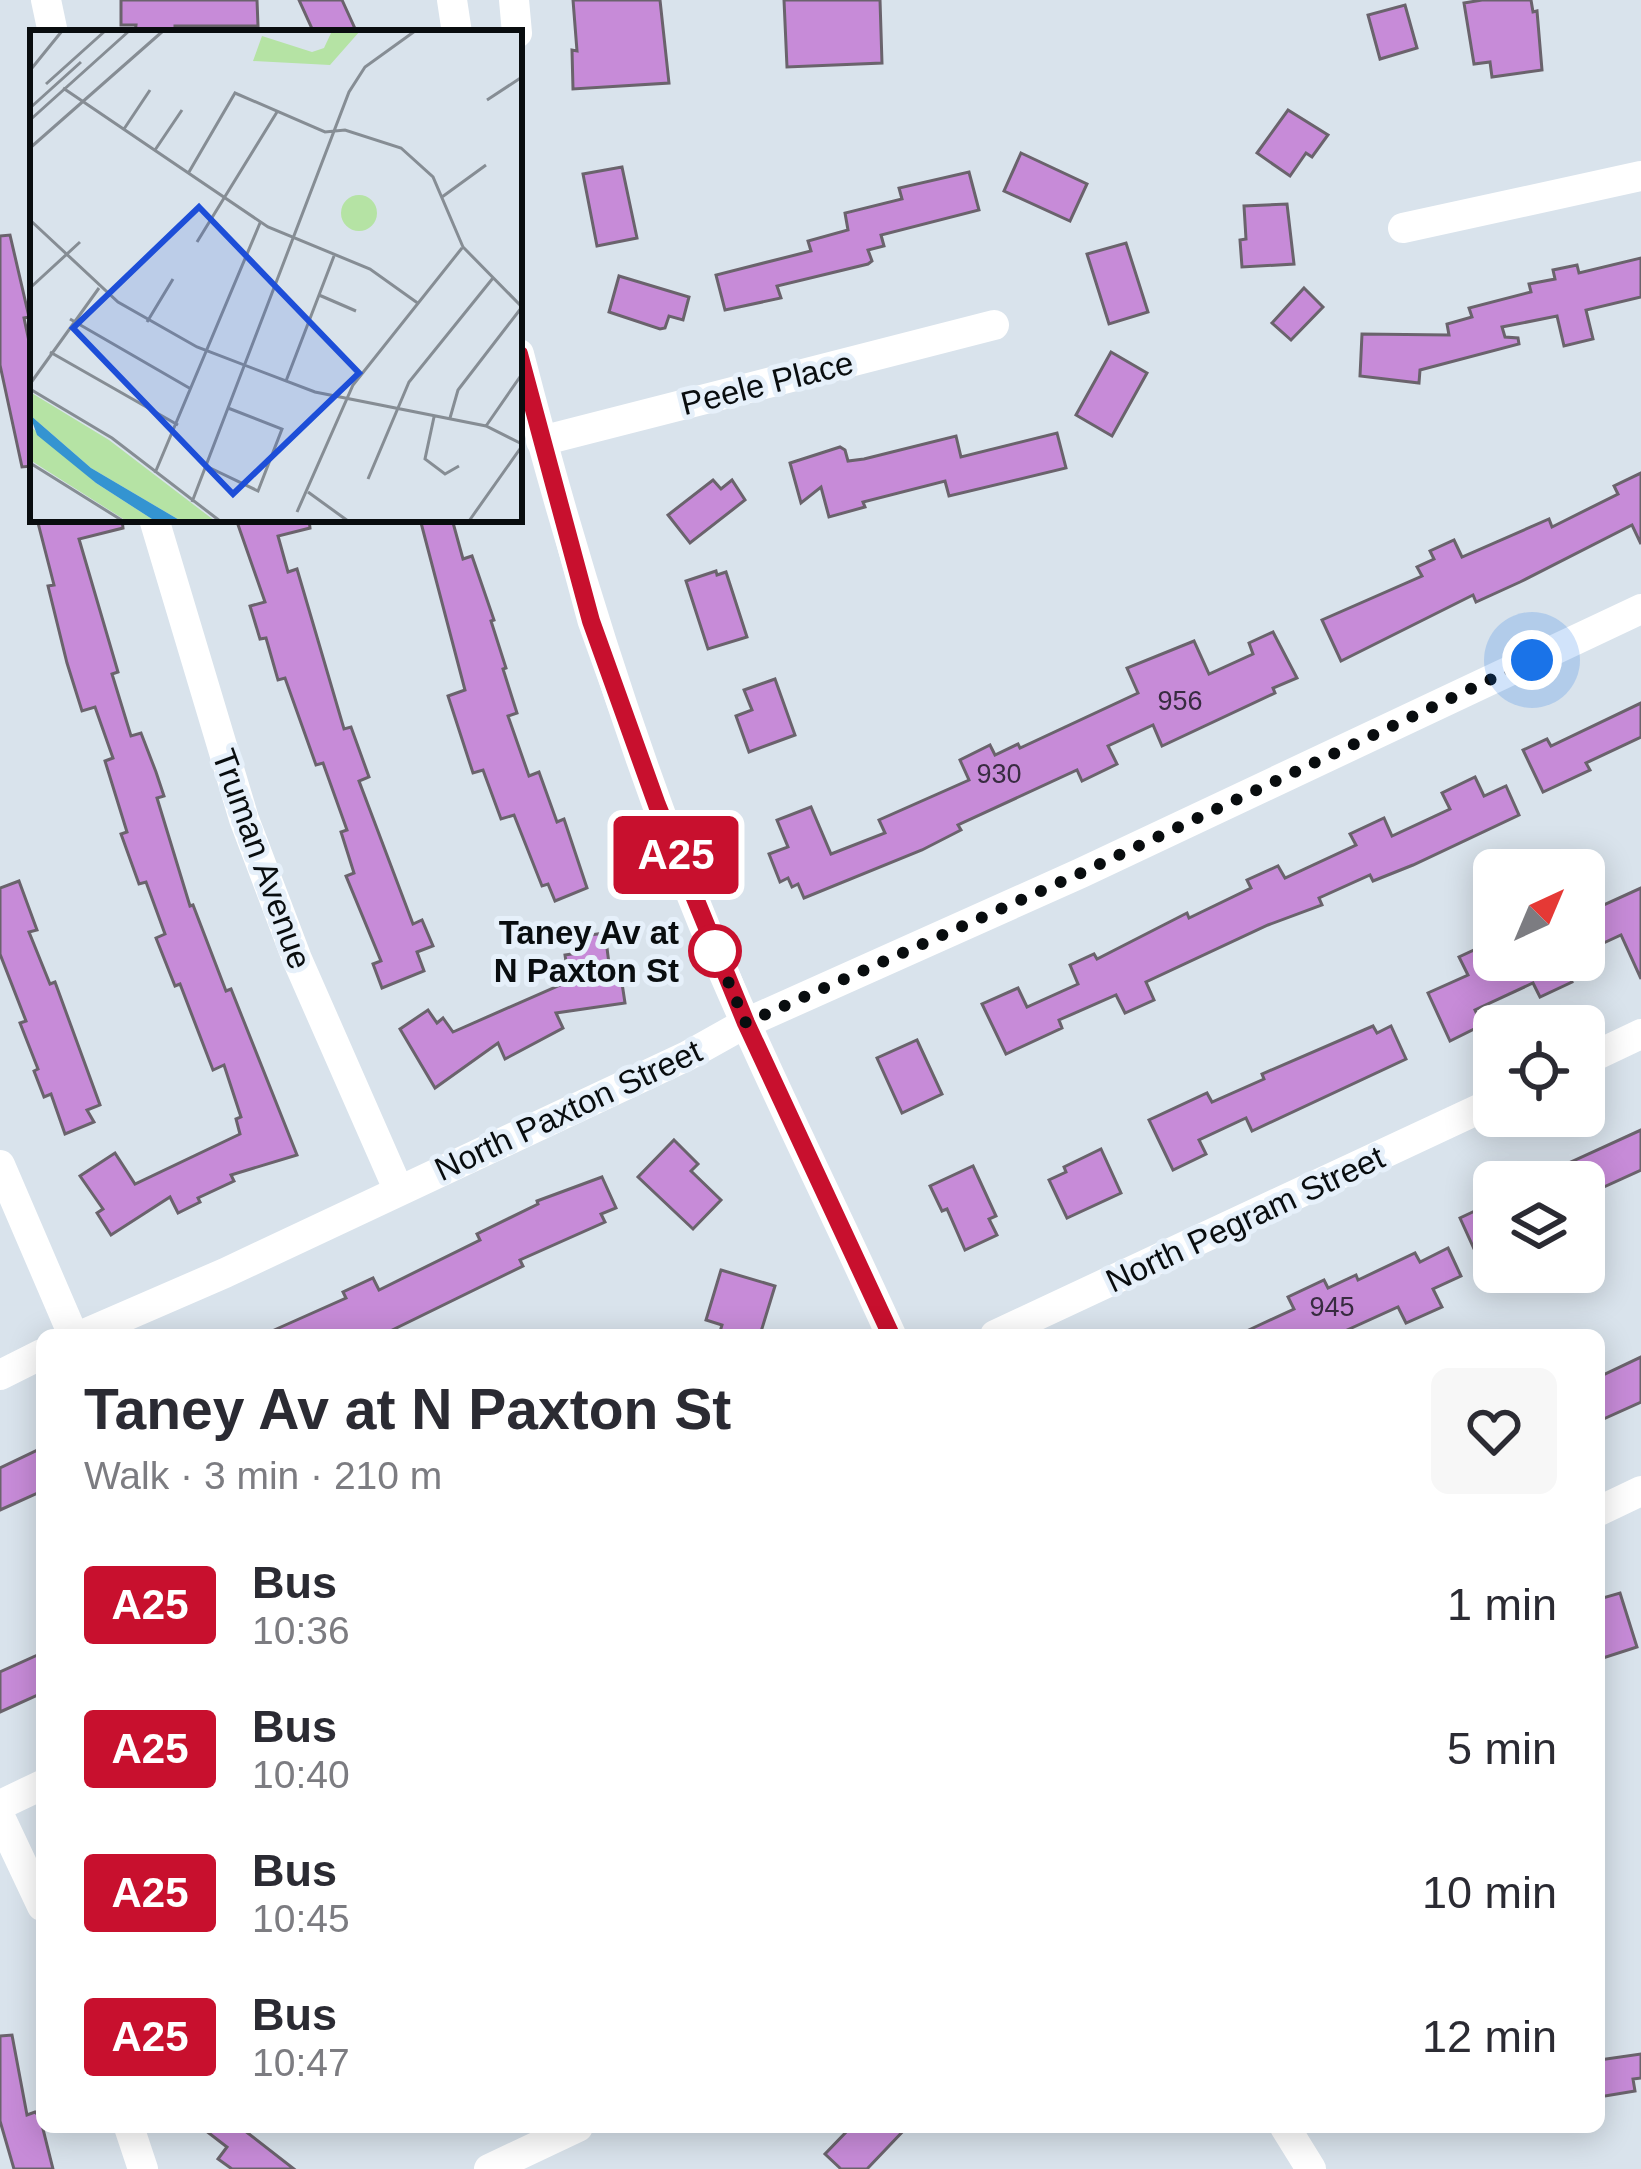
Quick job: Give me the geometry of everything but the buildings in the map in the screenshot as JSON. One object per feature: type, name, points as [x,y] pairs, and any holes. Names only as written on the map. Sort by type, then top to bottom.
[{"type":"street","points":[[46,0],[52,30]]},
{"type":"street","points":[[452,0],[457,30]]},
{"type":"street","points":[[514,0],[517,30]]},
{"type":"street","points":[[1403,228],[1641,176]]},
{"type":"street","name":"Peele Place","points":[[542,442],[994,325]]},
{"type":"street","points":[[522,365],[591,621],[657,805],[746,1023],[888,1329]]},
{"type":"street","name":"Truman Avenue","points":[[155,522],[244,819],[297,959],[398,1189]]},
{"type":"street","name":"North Paxton Street","points":[[92,1329],[225,1273],[687,1056],[746,1023],[1081,873],[1641,609]]},
{"type":"street","points":[[1605,1050],[1641,1034]]},
{"type":"street","name":"North Pegram Street","points":[[1008,1329],[1473,1112]]},
{"type":"street","points":[[0,1165],[75,1329]]},
{"type":"street","points":[[0,1375],[36,1357]]},
{"type":"street","points":[[1605,1508],[1641,1491]]},
{"type":"street","points":[[0,1805],[36,1788]]},
{"type":"street","points":[[0,1817],[36,1893]]},
{"type":"street","points":[[131,2133],[143,2169]]},
{"type":"street","points":[[489,2169],[565,2133]]},
{"type":"street","points":[[1289,2133],[1311,2169]]},
{"type":"bus line","name":"A25","points":[[522,365],[591,621],[657,805],[746,1023],[888,1329]]},
{"type":"place","name":"Taney Av at N Paxton St","points":[[715,951]]},
{"type":"route","points":[[715,951],[709,937],[746,1023],[1081,873],[1532,660]]}]
